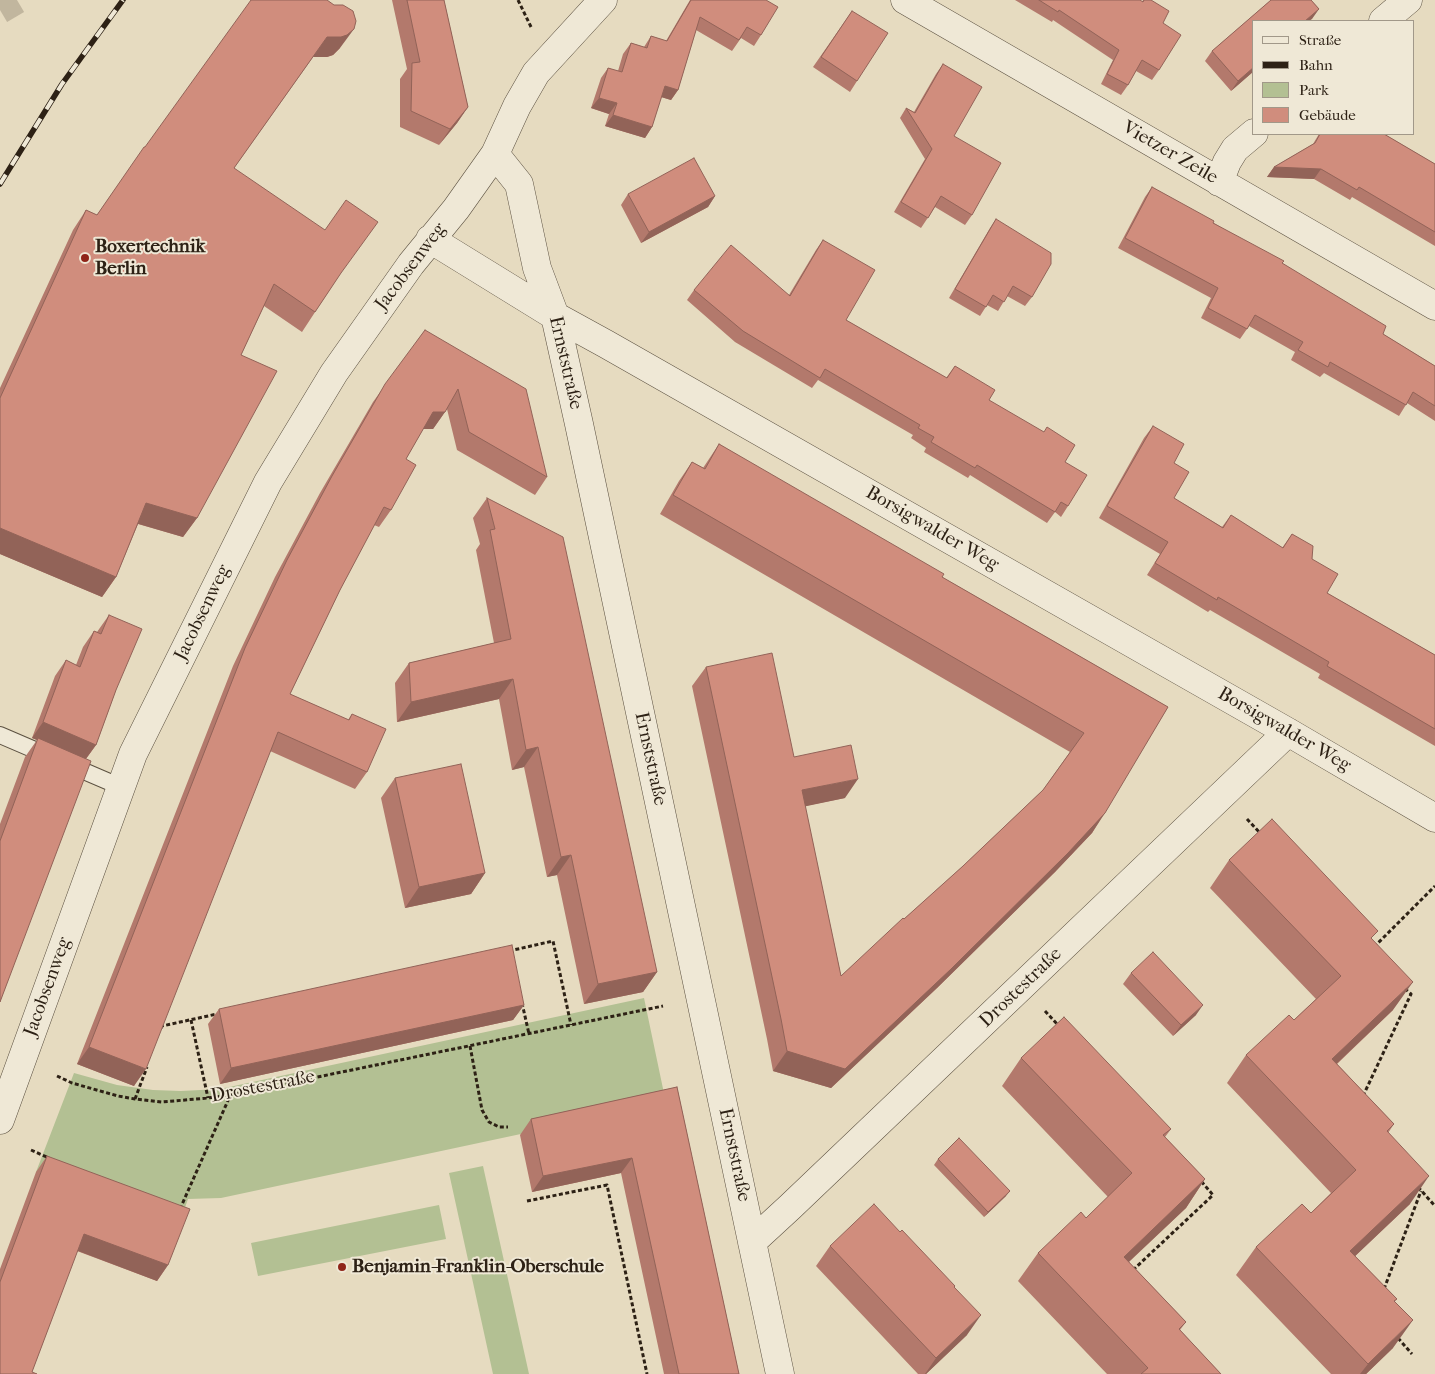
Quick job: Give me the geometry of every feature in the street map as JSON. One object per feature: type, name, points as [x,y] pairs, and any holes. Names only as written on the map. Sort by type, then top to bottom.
[{"type":"street","name":"Jacobsenweg","points":[[0,1120],[133,754],[268,482],[334,374],[411,264],[456,209],[495,154],[517,106],[536,73],[603,0]]},
{"type":"street","name":"Vietzer Zeile","points":[[905,0],[1435,306]]},
{"type":"street","points":[[1385,20],[1408,0]]},
{"type":"street","points":[[1219,182],[1227,162],[1235,149],[1252,135]]},
{"type":"street","name":"Ernststraße","points":[[495,154],[519,184],[537,268],[555,316],[780,1374]]},
{"type":"street","name":"Borsigwalder Weg","points":[[430,239],[555,316],[615,348],[1288,732],[1435,818]]},
{"type":"street","name":"Drostestraße","points":[[752,1242],[1288,732]]},
{"type":"lane","points":[[0,735],[121,787]]},
{"type":"path","points":[[518,0],[535,36]]},
{"type":"path","points":[[1247,819],[1266,840]]},
{"type":"path","points":[[1370,951],[1435,886]]},
{"type":"path","points":[[501,953],[553,941],[572,1025]]},
{"type":"path","points":[[510,951],[512,960]]},
{"type":"path","points":[[1362,1099],[1411,994],[1404,987]]},
{"type":"path","points":[[521,997],[529,1034]]},
{"type":"path","name":"Drostestraße","points":[[57,1076],[72,1083],[135,1099],[162,1102],[208,1098],[663,1006]]},
{"type":"path","points":[[1046,1011],[1059,1026]]},
{"type":"path","points":[[159,1036],[162,1026],[220,1014]]},
{"type":"path","points":[[191,1020],[208,1098]]},
{"type":"path","points":[[470,1046],[482,1110],[489,1122],[499,1127],[508,1127]]},
{"type":"path","points":[[135,1099],[148,1063]]},
{"type":"path","points":[[180,1212],[230,1095]]},
{"type":"path","points":[[31,1150],[57,1161]]},
{"type":"path","points":[[1132,1271],[1214,1195],[1200,1180]]},
{"type":"path","points":[[1415,1184],[1435,1206]]},
{"type":"path","points":[[527,1201],[606,1185],[648,1374]]},
{"type":"path","points":[[1382,1293],[1421,1191]]},
{"type":"path","points":[[1394,1333],[1412,1354]]},
{"type":"green space","points":[[644,998],[666,1103],[221,1198],[188,1199],[179,1225],[36,1172],[74,1073],[117,1085],[153,1090],[220,1089]]},
{"type":"green space","points":[[483,1166],[529,1374],[493,1374],[449,1173]]},
{"type":"green space","points":[[439,1205],[446,1239],[258,1276],[251,1243]]},
{"type":"building","points":[[251,0],[327,0],[334,5],[343,5],[353,11],[356,21],[354,29],[347,35],[327,37],[234,168],[325,230],[346,200],[378,222],[315,312],[274,284],[241,355],[277,371],[197,518],[146,503],[116,577],[0,528],[0,398],[86,210],[97,215]]},
{"type":"building","points":[[407,0],[444,0],[468,107],[450,129],[411,111],[412,63],[420,62]]},
{"type":"building","points":[[691,0],[766,0],[778,7],[761,35],[747,27],[739,40],[700,17],[678,90],[665,86],[652,127],[613,115],[617,103],[599,98],[608,68],[622,72],[631,43],[647,48],[651,36],[667,41]]},
{"type":"building","points":[[1039,0],[1140,0],[1143,2],[1144,0],[1151,0],[1169,11],[1163,23],[1181,35],[1159,70],[1142,60],[1128,85],[1107,74],[1119,50],[1059,10],[1058,12]]},
{"type":"building","points":[[1271,0],[1311,0],[1319,9],[1306,20],[1252,20],[1252,69],[1238,81],[1212,51]]},
{"type":"building","points":[[852,11],[888,33],[857,81],[821,57]]},
{"type":"building","points":[[943,64],[982,87],[954,136],[1001,163],[972,215],[941,196],[928,218],[901,202],[932,149],[906,108],[915,113]]},
{"type":"building","points":[[1319,135],[1386,135],[1435,164],[1435,232],[1359,187],[1357,190],[1321,169],[1274,167],[1315,143]]},
{"type":"building","points":[[694,158],[715,196],[649,232],[628,194]]},
{"type":"building","points":[[1152,187],[1214,221],[1213,223],[1284,261],[1282,263],[1386,326],[1383,334],[1435,366],[1435,406],[1413,392],[1406,405],[1330,362],[1328,367],[1298,350],[1303,342],[1255,315],[1247,329],[1208,308],[1218,288],[1125,238]]},
{"type":"building","points":[[996,219],[1051,253],[1051,264],[1032,297],[1013,286],[1004,302],[993,295],[986,307],[955,289]]},
{"type":"building","points":[[823,240],[875,270],[846,320],[947,378],[955,366],[995,390],[989,400],[1044,432],[1047,427],[1075,445],[1065,462],[1087,475],[1068,506],[1061,502],[1055,512],[977,465],[975,468],[931,442],[934,437],[918,428],[920,425],[825,369],[820,378],[743,331],[694,290],[731,245],[790,296]]},
{"type":"building","points":[[425,330],[526,389],[547,477],[469,432],[458,389],[445,412],[433,412],[406,459],[416,465],[391,510],[384,507],[340,590],[290,694],[349,720],[352,714],[386,729],[367,772],[278,732],[146,1069],[89,1047],[245,648],[287,560],[332,476],[385,384]]},
{"type":"building","points":[[1153,426],[1184,444],[1174,463],[1189,472],[1174,498],[1223,528],[1231,515],[1283,548],[1292,534],[1313,546],[1312,559],[1338,574],[1327,593],[1435,655],[1435,729],[1327,666],[1329,662],[1218,597],[1217,600],[1155,563],[1168,542],[1107,506]]},
{"type":"building","points":[[719,444],[944,574],[942,577],[1168,707],[1105,813],[1068,853],[951,969],[845,1069],[787,1051],[706,667],[772,653],[794,757],[851,745],[858,779],[802,790],[841,976],[903,918],[963,866],[1043,790],[1084,733],[673,495],[692,462],[705,469]]},
{"type":"building","points":[[487,498],[563,537],[657,972],[598,984],[571,855],[561,857],[538,747],[526,750],[513,679],[411,702],[409,663],[511,639],[490,530],[495,529]]},
{"type":"building","points":[[109,615],[142,629],[116,690],[96,745],[43,722],[66,660],[80,667],[94,631],[101,634]]},
{"type":"building","points":[[38,738],[91,761],[0,1002],[0,841]]},
{"type":"building","points":[[461,764],[485,873],[419,887],[395,778]]},
{"type":"building","points":[[1272,819],[1378,931],[1371,938],[1413,982],[1332,1059],[1394,1124],[1387,1131],[1429,1176],[1350,1251],[1397,1299],[1394,1301],[1413,1320],[1368,1364],[1256,1247],[1302,1204],[1311,1213],[1356,1170],[1246,1055],[1289,1015],[1294,1020],[1341,976],[1229,860]]},
{"type":"building","points":[[512,945],[524,1005],[231,1068],[219,1009]]},
{"type":"building","points":[[1153,952],[1203,1005],[1181,1025],[1131,973]]},
{"type":"building","points":[[1064,1017],[1171,1129],[1163,1135],[1205,1179],[1124,1257],[1186,1322],[1179,1329],[1221,1374],[1141,1374],[1148,1368],[1038,1253],[1081,1212],[1086,1218],[1132,1173],[1021,1058]]},
{"type":"building","points":[[677,1087],[739,1374],[679,1374],[632,1158],[543,1176],[531,1119]]},
{"type":"building","points":[[959,1138],[1010,1191],[988,1212],[938,1159]]},
{"type":"building","points":[[47,1156],[190,1209],[168,1265],[84,1234],[32,1372],[37,1374],[0,1374],[0,1282]]},
{"type":"building","points":[[874,1204],[900,1232],[902,1230],[981,1315],[936,1358],[830,1246]]},
{"type":"tunnel","points":[[0,10],[17,0]]},
{"type":"railway","points":[[0,184],[62,84],[123,0]]},
{"type":"place","name":"Boxertechnik Berlin","points":[[85,258]]},
{"type":"place","name":"Benjamin-Franklin-Oberschule","points":[[342,1267]]}]
